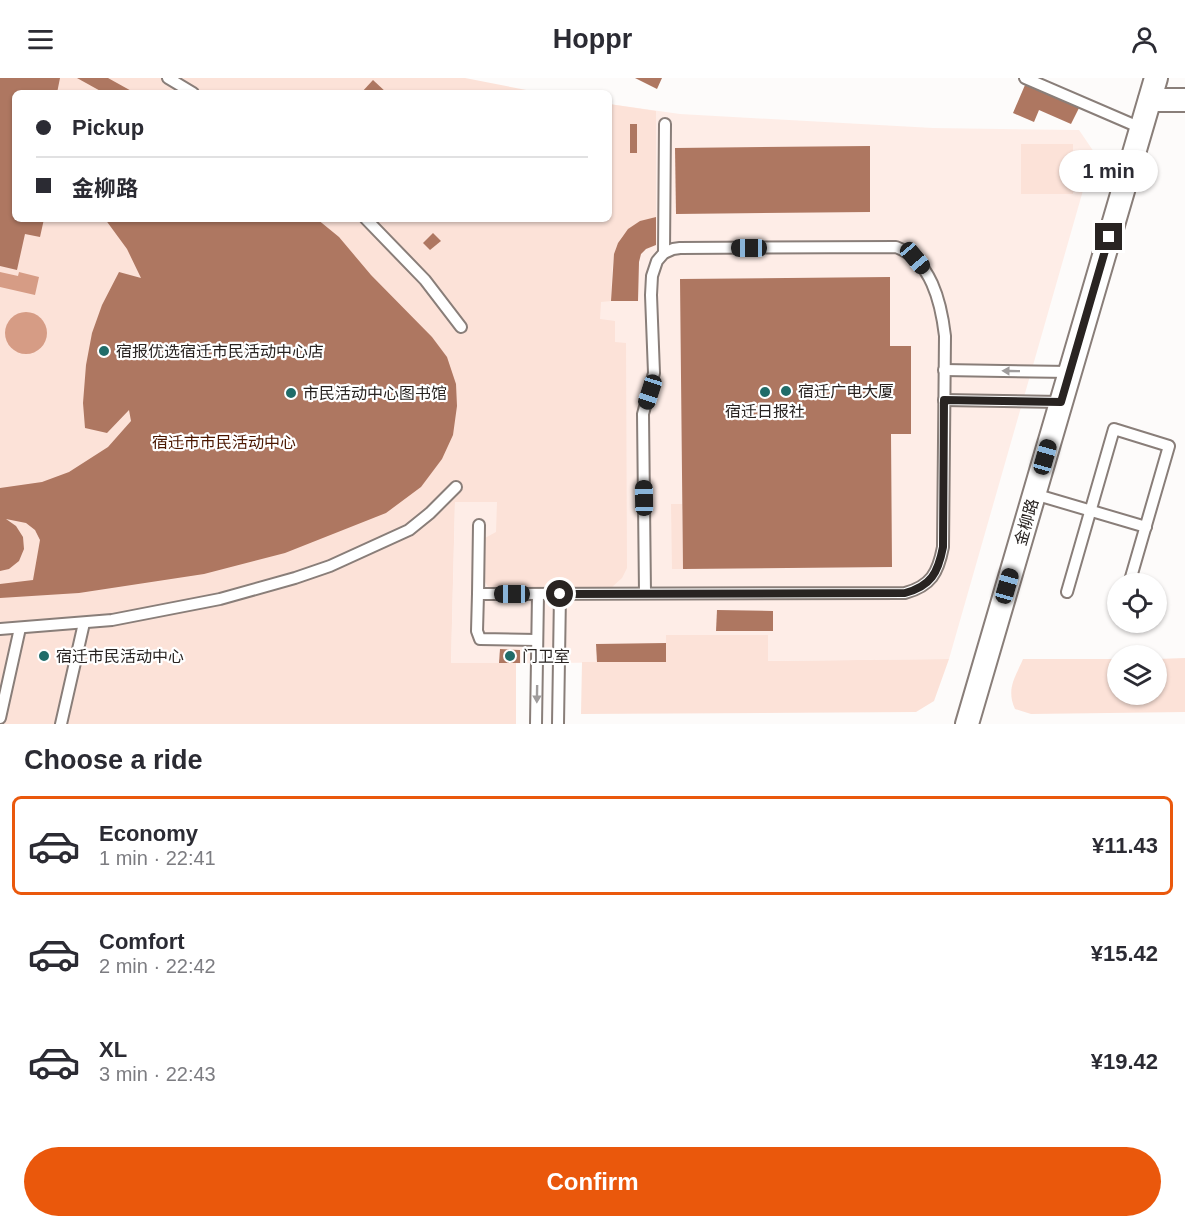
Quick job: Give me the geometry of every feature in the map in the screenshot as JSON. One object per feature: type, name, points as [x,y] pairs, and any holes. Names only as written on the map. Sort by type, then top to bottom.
[{"type":"street","name":"金柳路","points":[[967,724],[1156,78]]},
{"type":"street","points":[[1150,100],[1185,100]]},
{"type":"lane","points":[[168,78],[188,86]]},
{"type":"lane","points":[[1025,78],[1141,128]]},
{"type":"lane","points":[[664,253],[665,124]]},
{"type":"lane","points":[[369,222],[425,280],[461,327]]},
{"type":"lane","points":[[478,594],[905,593],[921,589],[931,579],[941,558],[943,547],[944,326],[935,290],[923,267],[905,250],[896,247],[680,248],[664,253],[657,261],[652,276],[651,295],[654,373],[643,414],[645,593]]},
{"type":"lane","points":[[944,370],[1070,372]]},
{"type":"lane","points":[[944,400],[1061,402]]},
{"type":"lane","points":[[1067,592],[1114,429],[1169,446],[1131,573]]},
{"type":"lane","points":[[0,629],[112,620],[220,599],[266,587],[330,566],[409,530],[456,488]]},
{"type":"lane","points":[[1034,494],[1146,527]]},
{"type":"lane","points":[[479,525],[477,631],[480,639],[537,640]]},
{"type":"lane","points":[[536,724],[538,594]]},
{"type":"lane","points":[[558,724],[560,594]]},
{"type":"lane","points":[[61,724],[84,623]]},
{"type":"lane","points":[[0,717],[20,628]]},
{"type":"shaded area","points":[[612,104],[680,114],[933,128],[1079,130],[1094,152],[949,659],[451,664],[456,465],[607,222],[612,222]]},
{"type":"shaded area","points":[[0,272],[18,276],[19,272],[39,277],[35,295],[0,287]]},
{"type":"shaded area","points":[[26,312],[41,318],[47,333],[41,348],[26,354],[11,348],[5,333],[11,318]]},
{"type":"green space","name":"宿迁市市民活动中心","points":[[0,78],[465,78],[527,90],[12,90],[12,222],[612,222],[612,104],[656,111],[656,217],[640,222],[621,238],[613,260],[611,301],[601,302],[600,319],[615,321],[615,342],[626,343],[627,568],[622,578],[612,587],[489,588],[483,579],[483,539],[496,532],[497,502],[455,502],[451,663],[516,663],[516,724],[0,724]]},
{"type":"green space","points":[[1021,144],[1073,144],[1073,194],[1021,194]]},
{"type":"green space","points":[[671,504],[682,504],[683,569],[672,569]]},
{"type":"green space","points":[[666,635],[768,635],[768,661],[949,659],[934,701],[916,712],[581,714],[582,662],[666,662]]},
{"type":"green space","points":[[1185,658],[1185,712],[1031,714],[1015,709],[1012,702],[1011,689],[1023,659],[1107,659],[1107,705],[1167,705],[1167,659]]},
{"type":"building","points":[[0,78],[60,78],[58,90],[12,90],[12,222],[43,222],[40,237],[25,234],[17,270],[0,266]]},
{"type":"building","points":[[77,78],[108,78],[130,90],[99,90]]},
{"type":"building","points":[[635,78],[662,78],[657,89]]},
{"type":"building","points":[[373,80],[384,90],[364,90]]},
{"type":"building","points":[[1025,85],[1079,108],[1071,124],[1039,110],[1034,122],[1013,113]]},
{"type":"building","points":[[630,124],[637,124],[637,153],[630,153]]},
{"type":"building","points":[[870,146],[870,212],[676,214],[675,148]]},
{"type":"building","points":[[656,217],[656,245],[641,254],[639,262],[638,301],[611,301],[614,254],[618,243],[628,229],[640,221]]},
{"type":"building","name":"宿迁市市民活动中心","points":[[107,222],[321,222],[339,237],[371,275],[432,337],[447,357],[456,384],[457,406],[453,435],[442,459],[421,487],[386,513],[285,553],[204,574],[79,593],[0,598],[0,584],[33,580],[40,540],[35,530],[26,523],[6,519],[16,526],[23,537],[24,549],[19,561],[9,569],[0,571],[0,488],[42,482],[69,472],[108,447],[131,421],[129,410],[107,433],[85,428],[83,403],[86,365],[92,333],[102,305],[119,272],[141,278],[127,249]]},
{"type":"building","points":[[433,233],[441,241],[430,250],[423,243]]},
{"type":"building","name":"宿迁广电大厦","points":[[890,277],[890,346],[911,346],[911,434],[891,434],[892,567],[683,569],[680,279]]},
{"type":"building","points":[[717,610],[773,611],[773,631],[716,631]]},
{"type":"building","points":[[666,643],[666,662],[597,662],[596,644]]},
{"type":"building","name":"门卫室","points":[[500,649],[520,650],[520,663],[499,663]]},
{"type":"place","name":"宿报优选宿迁市民活动中心店","points":[[104,351]]},
{"type":"place","name":"宿迁广电大厦","points":[[786,391]]},
{"type":"place","name":"宿迁日报社","points":[[765,392]]},
{"type":"place","name":"市民活动中心图书馆","points":[[291,393]]},
{"type":"place","name":"宿迁市民活动中心","points":[[44,656]]},
{"type":"place","name":"门卫室","points":[[510,656]]},
{"type":"route","points":[[560,594],[905,593],[921,589],[938,567],[943,547],[944,400],[1061,402],[1109,237]]}]
